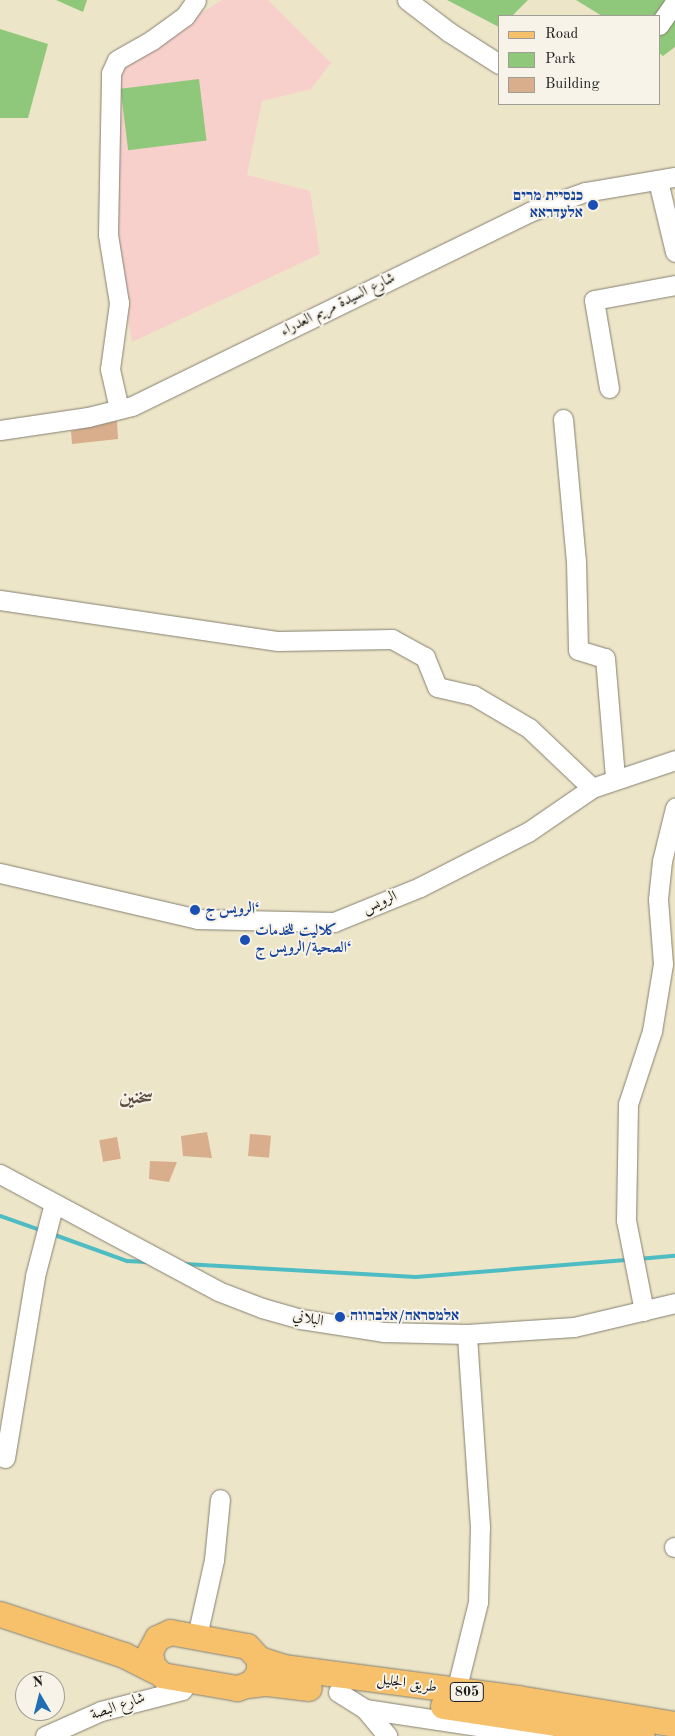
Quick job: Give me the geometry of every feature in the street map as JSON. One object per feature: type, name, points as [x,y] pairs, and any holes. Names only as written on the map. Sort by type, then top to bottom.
[{"type":"main road","name":"805","points":[[0,1597],[118,1636],[157,1638],[170,1632],[197,1636],[246,1646],[259,1659]]},
{"type":"main road","name":"805","points":[[0,1614],[124,1655],[156,1670],[162,1675],[237,1688],[247,1685]]},
{"type":"main road","points":[[156,1670],[150,1658],[157,1638]]},
{"type":"main road","name":"طريق الجليل","points":[[259,1659],[283,1667],[675,1724]]},
{"type":"main road","points":[[247,1685],[259,1672],[259,1659]]},
{"type":"main road","name":"طريق الجليل","points":[[247,1685],[280,1683],[642,1736]]},
{"type":"street","points":[[119,409],[110,369],[119,303],[108,234],[111,73],[117,60],[152,40],[185,16],[196,0]]},
{"type":"street","points":[[408,0],[449,32],[498,63]]},
{"type":"street","points":[[660,23],[675,2]]},
{"type":"street","points":[[666,179],[675,252]]},
{"type":"street","name":"شارع السيدة مريم العدراء","points":[[0,430],[88,417],[119,409],[172,387],[529,212],[593,190],[666,179]]},
{"type":"street","points":[[609,388],[594,300],[675,285]]},
{"type":"street","points":[[563,419],[576,561],[578,650],[605,658],[616,778]]},
{"type":"street","points":[[0,600],[278,642],[392,639],[425,657],[436,687],[473,695],[529,728],[592,788]]},
{"type":"street","name":"الرويس","points":[[0,872],[197,919],[334,922],[420,887],[528,832],[592,788],[616,778],[675,760]]},
{"type":"street","points":[[644,1311],[626,1220],[629,1182],[628,1104],[655,1012],[663,964],[658,899],[662,861],[675,808]]},
{"type":"street","name":"البلاني","points":[[0,1174],[218,1290],[262,1308],[301,1318],[383,1332],[468,1334],[574,1327],[675,1303]]},
{"type":"street","points":[[5,1458],[34,1276],[54,1203]]},
{"type":"street","points":[[456,1691],[478,1602],[480,1527],[468,1334]]},
{"type":"street","points":[[197,1636],[214,1560],[220,1499]]},
{"type":"street","name":"شارع البصة","points":[[45,1736],[101,1711],[182,1690],[189,1680]]},
{"type":"street","points":[[338,1692],[365,1709],[388,1736]]},
{"type":"street","points":[[365,1709],[544,1736]]},
{"type":"shaded area","points":[[222,0],[268,0],[331,63],[311,89],[262,101],[247,175],[310,191],[320,254],[132,342],[110,219],[113,68]]},
{"type":"green space","points":[[56,0],[87,0],[83,12]]},
{"type":"green space","points":[[447,0],[528,0],[513,15],[498,15],[498,26]]},
{"type":"green space","points":[[576,0],[675,0],[675,47],[663,56],[660,54],[660,15],[600,15]]},
{"type":"green space","points":[[0,29],[48,44],[28,118],[0,118]]},
{"type":"green space","points":[[199,79],[207,141],[128,150],[121,89]]},
{"type":"building","points":[[117,421],[118,439],[72,444],[71,431]]},
{"type":"building","points":[[207,1132],[212,1158],[183,1156],[181,1136]]},
{"type":"building","points":[[250,1134],[271,1136],[269,1158],[248,1156]]},
{"type":"building","points":[[117,1137],[121,1159],[103,1162],[99,1140]]},
{"type":"building","points":[[150,1161],[177,1162],[169,1182],[149,1179]]},
{"type":"waterway","points":[[0,1216],[40,1230]]},
{"type":"waterway","points":[[52,1234],[127,1261],[147,1262]]},
{"type":"waterway","points":[[638,1259],[675,1256]]},
{"type":"waterway","points":[[184,1264],[416,1277],[629,1260]]},
{"type":"place","name":"כנסיית מרים אלעדראא","points":[[593,205]]},
{"type":"place","name":"الرويس ج‘","points":[[195,910]]},
{"type":"place","name":"كلاليت للخدمات الصحية/الرويس ج‘","points":[[245,940]]},
{"type":"place","name":"אלמסראה/אלברווה","points":[[340,1317]]},
{"type":"district","name":"سخنين","points":[[136,1098]]}]
